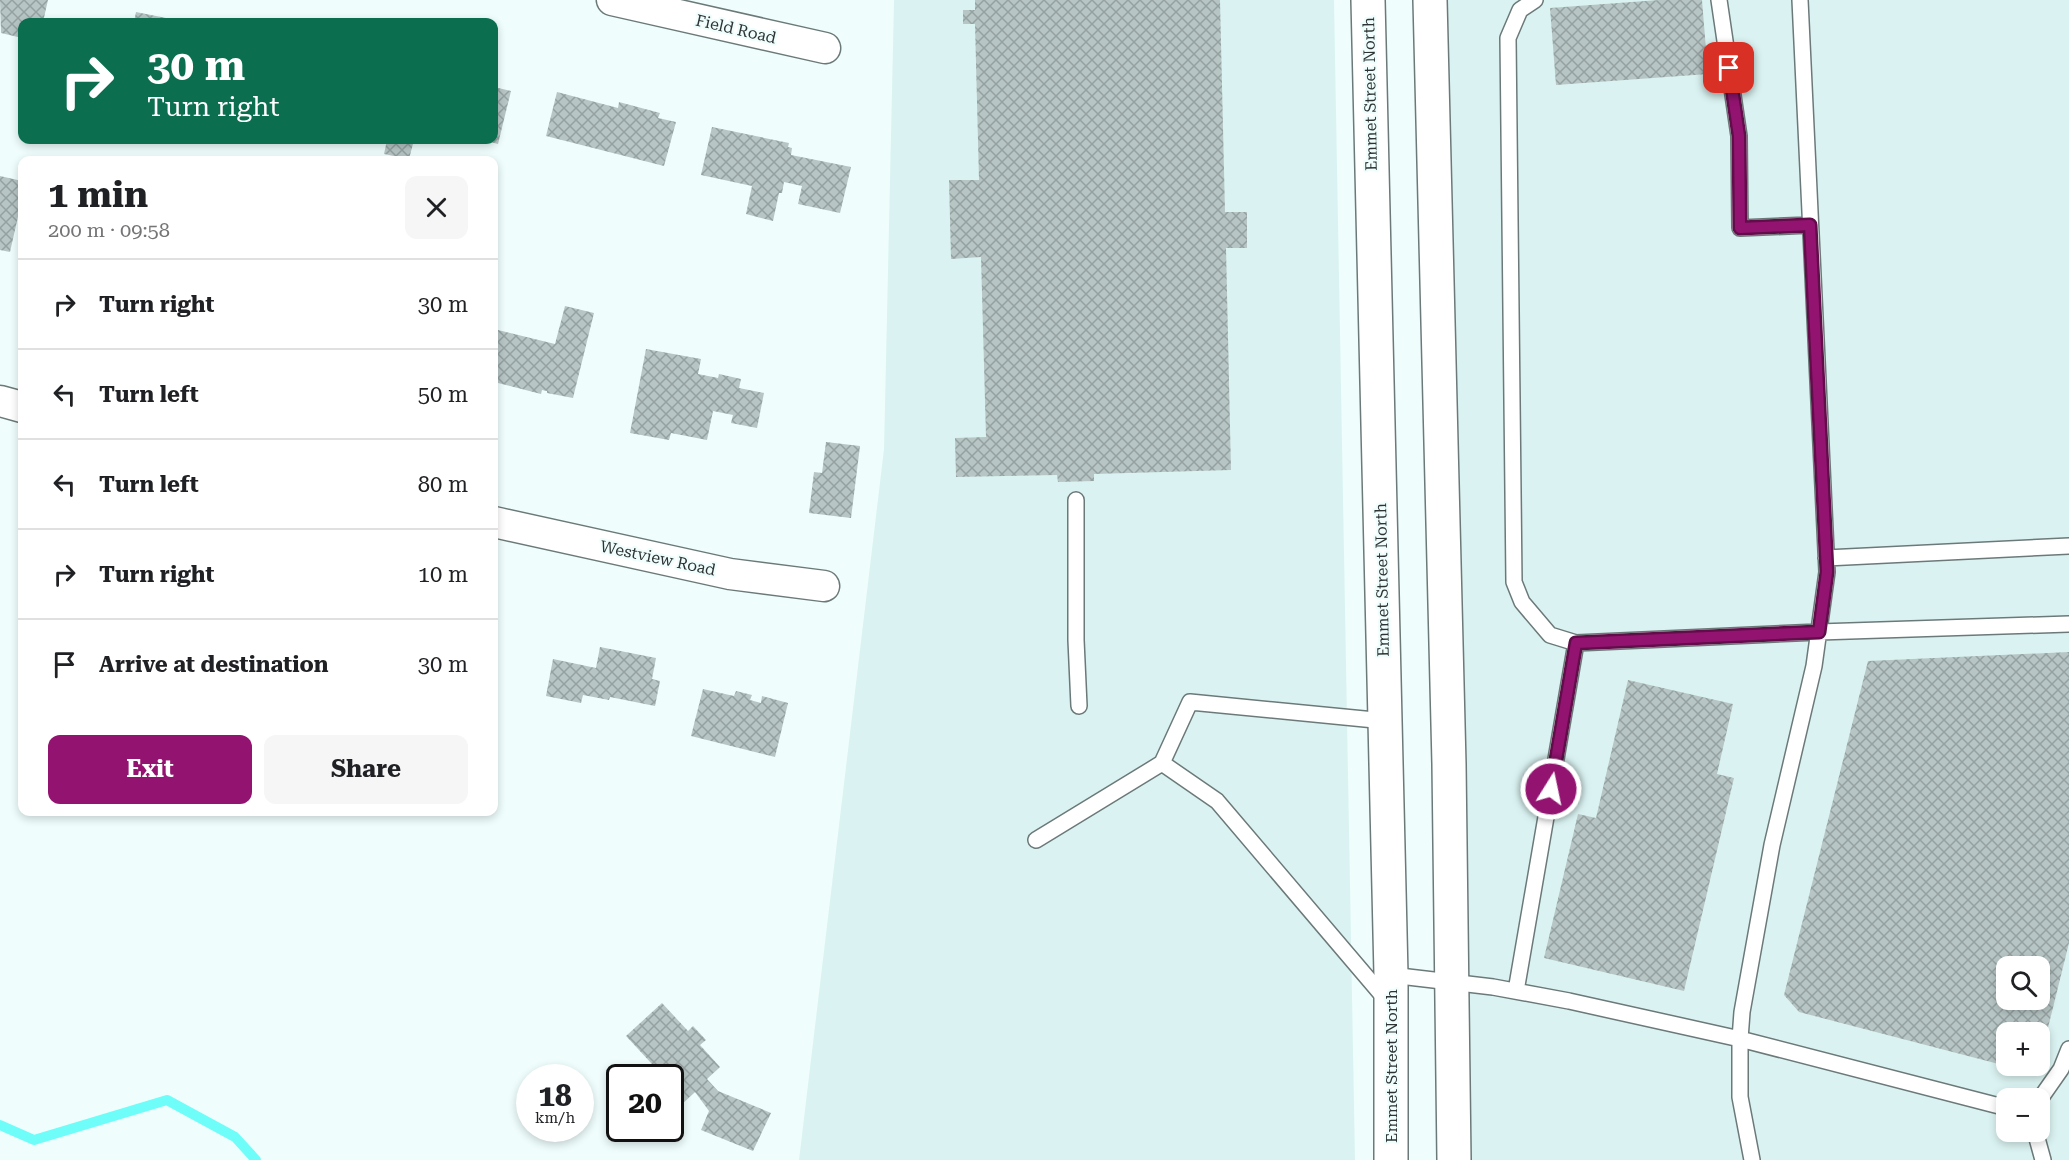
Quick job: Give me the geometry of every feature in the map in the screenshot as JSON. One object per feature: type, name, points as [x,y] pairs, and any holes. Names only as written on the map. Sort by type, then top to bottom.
[{"type":"main road","name":"Emmet Street North","points":[[1368,0],[1391,990],[1391,1160]]},
{"type":"main road","points":[[1430,0],[1449,764],[1454,1160]]},
{"type":"street","name":"Field Road","points":[[612,0],[825,48]]},
{"type":"street","points":[[0,401],[18,405]]},
{"type":"street","name":"Westview Road","points":[[498,523],[730,574],[824,586]]},
{"type":"lane","points":[[1535,0],[1520,10],[1508,38],[1514,582],[1522,602],[1550,635],[1576,643],[2069,624]]},
{"type":"lane","points":[[1719,0],[1739,136],[1740,228],[1810,225]]},
{"type":"lane","points":[[1752,1160],[1740,1097],[1742,1012],[1772,845],[1814,666],[1827,572],[1800,0]]},
{"type":"lane","points":[[1076,500],[1076,639],[1079,706]]},
{"type":"lane","points":[[1826,558],[2069,546]]},
{"type":"lane","points":[[1516,991],[1576,643]]},
{"type":"lane","points":[[1035,840],[1162,763],[1190,702],[1385,721]]},
{"type":"lane","points":[[1162,763],[1217,801],[1391,990],[1452,982],[1569,1001],[1740,1039],[1996,1104]]},
{"type":"lane","points":[[2048,1088],[2061,1070],[2069,1049]]},
{"type":"lane","points":[[2037,1142],[2043,1160]]},
{"type":"shaded area","points":[[894,0],[1334,0],[1355,1160],[799,1160],[884,449]]},
{"type":"shaded area","points":[[1430,0],[2069,0],[2069,1160],[1459,1160]]},
{"type":"building","points":[[0,0],[48,0],[44,18],[18,18],[18,37],[1,33]]},
{"type":"building","points":[[975,0],[1220,0],[1225,212],[1247,212],[1247,248],[1226,248],[1231,470],[1094,474],[1094,481],[1058,482],[1057,475],[956,477],[955,438],[986,437],[981,257],[951,259],[949,180],[979,180],[975,24],[963,24],[963,10],[975,10]]},
{"type":"building","points":[[1659,0],[1702,0],[1708,74],[1556,85],[1550,8]]},
{"type":"building","points":[[136,12],[166,18],[135,18]]},
{"type":"building","points":[[498,88],[511,91],[498,144]]},
{"type":"building","points":[[557,92],[618,108],[619,102],[660,113],[658,118],[676,122],[664,166],[546,136]]},
{"type":"building","points":[[712,127],[789,143],[788,147],[792,148],[791,155],[851,167],[840,213],[798,204],[802,186],[784,182],[782,193],[779,193],[773,221],[746,214],[752,186],[701,175]]},
{"type":"building","points":[[386,144],[413,144],[410,156],[384,154]]},
{"type":"building","points":[[0,176],[18,180],[18,217],[10,252],[0,250]]},
{"type":"building","points":[[565,306],[594,313],[573,398],[542,390],[541,394],[498,383],[498,330],[555,344]]},
{"type":"building","points":[[646,349],[701,359],[698,374],[718,378],[719,374],[741,379],[739,388],[764,393],[757,428],[731,423],[733,415],[713,411],[707,440],[671,433],[669,440],[630,433]]},
{"type":"building","points":[[826,442],[860,446],[851,518],[809,513],[814,472],[822,473]]},
{"type":"building","points":[[600,647],[656,658],[652,679],[660,681],[655,706],[610,697],[609,700],[583,695],[581,703],[546,696],[553,659],[596,668]]},
{"type":"building","points":[[2069,652],[2069,943],[2049,1022],[1996,1022],[1996,1063],[1799,1012],[1784,995],[1868,661]]},
{"type":"building","points":[[1628,680],[1733,704],[1717,774],[1734,778],[1684,991],[1544,958],[1578,814],[1596,818]]},
{"type":"building","points":[[703,689],[734,696],[736,691],[752,695],[750,700],[761,703],[762,696],[788,703],[775,757],[691,736]]},
{"type":"building","points":[[662,1003],[688,1031],[693,1026],[706,1040],[700,1045],[720,1067],[707,1079],[718,1091],[771,1113],[753,1151],[701,1130],[709,1111],[695,1092],[684,1102],[684,1064],[652,1064],[626,1036]]},
{"type":"waterway","points":[[0,1125],[34,1140],[167,1100],[235,1137],[256,1160]]},
{"type":"route","points":[[1551,789],[1576,643],[1819,632],[1827,572],[1810,225],[1740,228],[1739,136],[1729,68]]}]
